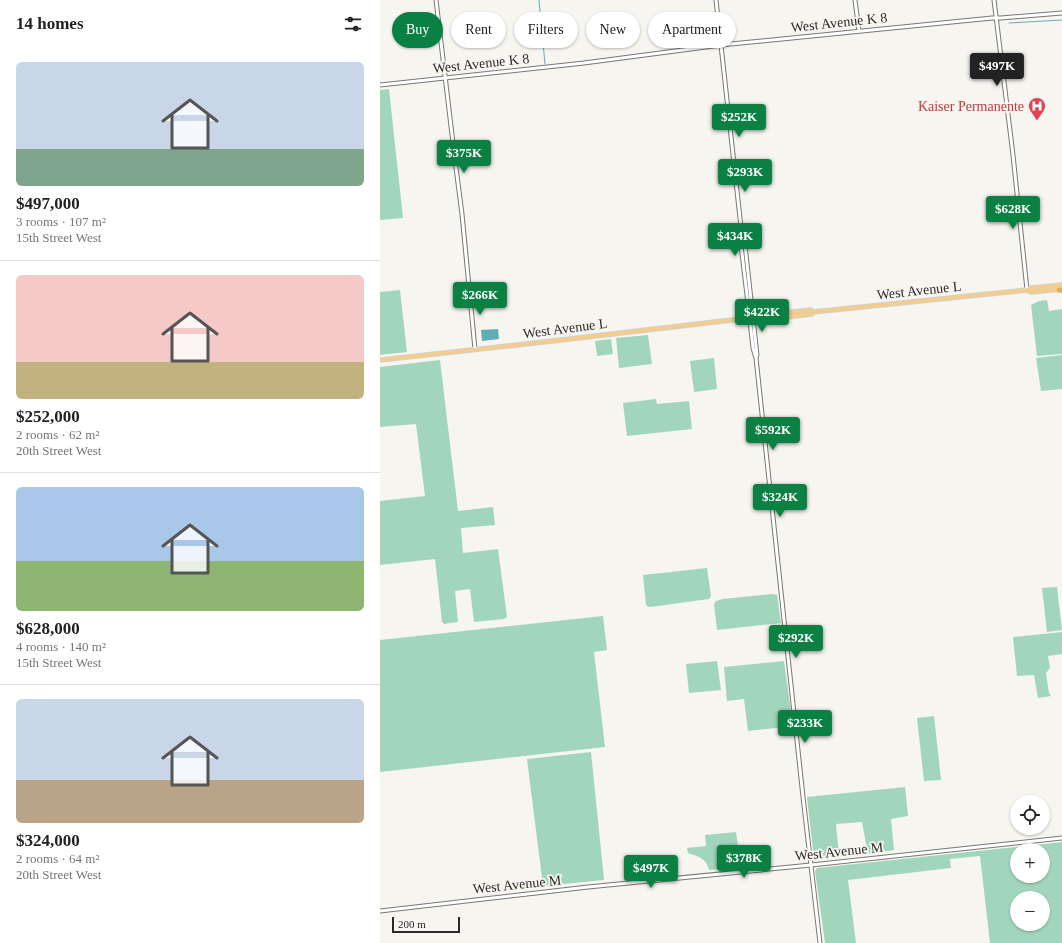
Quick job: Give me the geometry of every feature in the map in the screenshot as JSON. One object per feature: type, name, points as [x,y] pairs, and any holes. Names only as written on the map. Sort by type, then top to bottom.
[{"type":"main road","points":[[436,0],[462,214],[475,349]]},
{"type":"main road","points":[[716,0],[717,12]]},
{"type":"main road","points":[[855,0],[859,31]]},
{"type":"main road","points":[[994,0],[1027,290]]},
{"type":"main road","name":"West Avenue K 8","points":[[736,43],[1062,13]]},
{"type":"main road","name":"West Avenue K 8","points":[[380,85],[584,63],[698,48]]},
{"type":"main road","points":[[721,48],[742,236],[741,245],[751,318],[753,348],[756,358],[820,943]]},
{"type":"main road","name":"West Avenue L","points":[[380,360],[811,310],[813,312],[1027,290],[1031,288],[1062,284]]},
{"type":"main road","name":"West Avenue L","points":[[1027,290],[1030,292],[1061,290]]},
{"type":"main road","name":"West Avenue M","points":[[380,911],[588,887],[1062,838]]},
{"type":"green space","points":[[389,89],[403,218],[380,220],[380,90]]},
{"type":"green space","points":[[400,290],[407,352],[380,355],[380,292]]},
{"type":"green space","points":[[1047,300],[1049,311],[1062,309],[1062,354],[1037,356],[1031,305],[1039,301]]},
{"type":"green space","points":[[648,335],[652,364],[619,368],[616,338]]},
{"type":"green space","points":[[611,339],[613,354],[597,356],[595,341]]},
{"type":"green space","points":[[1062,355],[1062,389],[1041,391],[1036,358]]},
{"type":"green space","points":[[714,358],[717,389],[694,392],[690,361]]},
{"type":"green space","points":[[440,360],[458,511],[493,507],[495,525],[461,528],[463,553],[498,549],[507,617],[504,619],[474,622],[470,589],[455,591],[458,622],[444,624],[442,622],[435,559],[380,565],[380,501],[425,496],[416,424],[380,427],[380,367]]},
{"type":"green space","points":[[656,399],[657,404],[689,401],[692,429],[627,436],[623,403]]},
{"type":"green space","points":[[707,568],[711,596],[709,599],[650,607],[646,605],[643,575]]},
{"type":"green space","points":[[1057,587],[1062,630],[1047,632],[1042,588]]},
{"type":"green space","points":[[772,594],[777,595],[781,623],[717,630],[714,604],[716,601]]},
{"type":"green space","points":[[603,616],[607,650],[594,652],[605,747],[380,772],[380,640]]},
{"type":"green space","points":[[1062,632],[1062,654],[1048,656],[1050,668],[1046,673],[1049,693],[1051,696],[1038,698],[1034,675],[1017,676],[1013,637]]},
{"type":"green space","points":[[717,661],[721,690],[689,693],[686,664]]},
{"type":"green space","points":[[784,661],[793,726],[748,731],[744,699],[727,701],[724,667]]},
{"type":"green space","points":[[934,716],[941,780],[924,781],[917,718]]},
{"type":"green space","points":[[591,752],[604,880],[543,886],[527,759]]},
{"type":"green space","points":[[905,787],[908,816],[891,819],[894,850],[868,854],[862,822],[836,824],[839,856],[814,859],[807,797]]},
{"type":"green space","points":[[736,832],[741,867],[709,870],[704,861],[699,857],[688,853],[687,848],[706,846],[705,835]]},
{"type":"green space","points":[[1062,842],[1062,943],[990,943],[980,856],[950,859],[951,868],[848,880],[856,943],[825,943],[815,871],[817,868],[1010,848],[1010,883],[1050,883],[1050,843]]},
{"type":"water","points":[[498,329],[499,339],[482,341],[481,330]]},
{"type":"waterway","points":[[539,0],[545,64]]},
{"type":"waterway","points":[[1009,23],[1062,20]]},
{"type":"place","name":"Kaiser Permanente","points":[[1037,121]]}]
